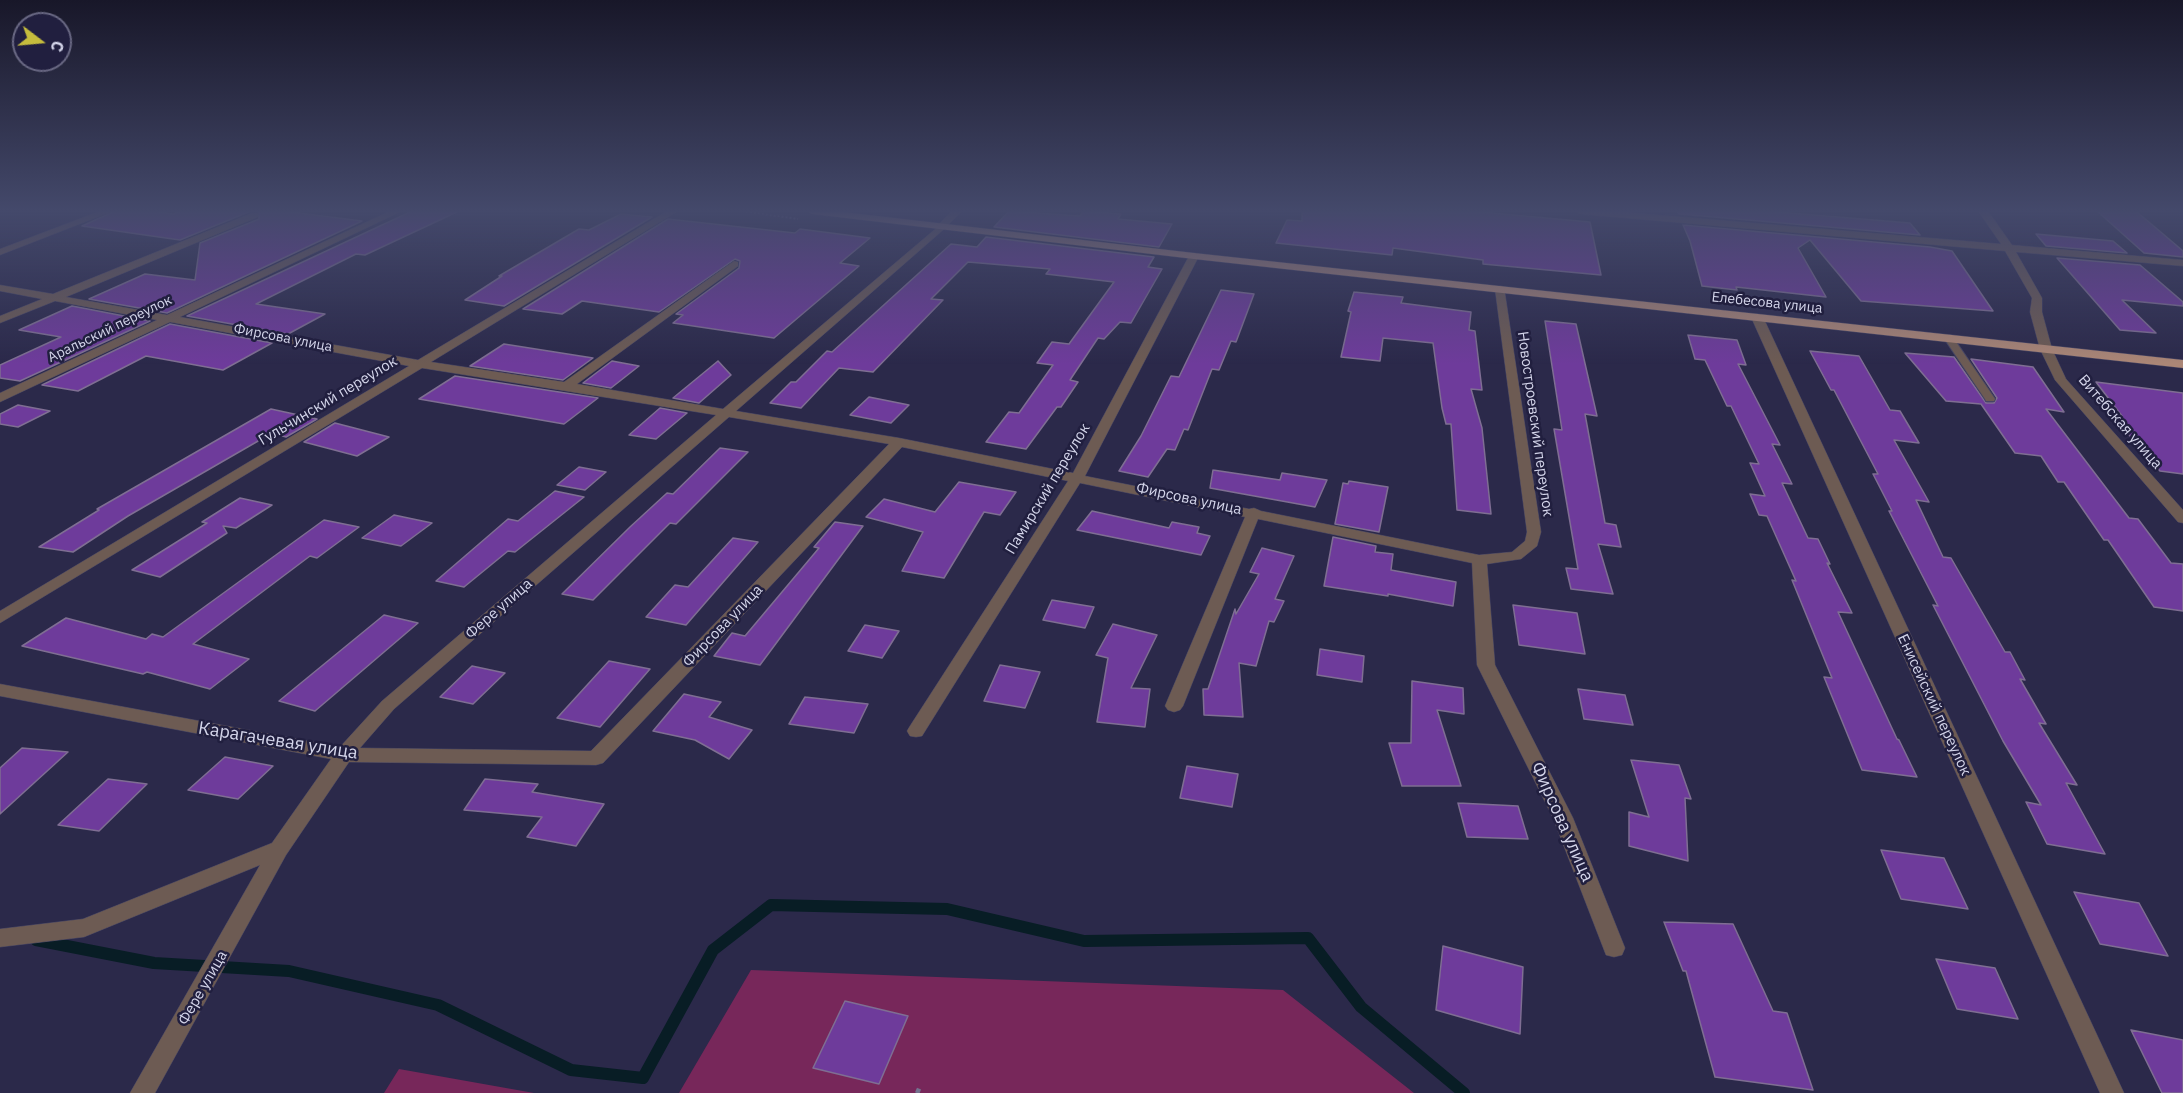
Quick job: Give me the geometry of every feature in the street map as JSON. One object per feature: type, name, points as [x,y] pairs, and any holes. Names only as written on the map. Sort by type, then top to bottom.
[{"type":"main road","name":"Елебесова улица","points":[[1248,262],[2183,364]]},
{"type":"street","points":[[0,320],[139,262]]},
{"type":"street","name":"Аральский переулок","points":[[0,398],[287,262]]},
{"type":"street","name":"Гульчинский переулок","points":[[0,618],[589,262]]},
{"type":"street","name":"Фере улица","points":[[142,1093],[221,957],[279,849],[344,755],[388,705],[900,262]]},
{"type":"street","name":"Памирский переулок","points":[[916,731],[1078,476],[1191,262]]},
{"type":"street","name":"Витебская улица","points":[[2017,262],[2037,298],[2037,312],[2046,349],[2061,380],[2183,519]]},
{"type":"street","points":[[566,386],[734,264]]},
{"type":"street","name":"Фирсова улица","points":[[0,288],[420,364],[726,412],[899,442],[1078,476],[1479,560],[1516,556]]},
{"type":"street","name":"Новостроевский переулок","points":[[1500,290],[1534,532],[1532,543],[1516,556]]},
{"type":"street","name":"Енисейский переулок","points":[[1757,317],[2112,1093]]},
{"type":"street","name":"Фирсова улица","points":[[596,758],[899,442]]},
{"type":"street","points":[[1174,706],[1254,513]]},
{"type":"street","name":"Фирсова улица","points":[[1479,560],[1486,665],[1563,818],[1614,948]]},
{"type":"street","name":"Карагачевая улица","points":[[0,690],[344,755],[596,758]]},
{"type":"street","points":[[0,938],[84,928],[279,849]]},
{"type":"lane","points":[[1949,338],[1990,399]]},
{"type":"path","points":[[916,1090],[923,1093]]},
{"type":"shaded area","points":[[751,970],[1283,990],[1414,1093],[679,1093]]},
{"type":"shaded area","points":[[399,1069],[534,1093],[384,1093]]},
{"type":"building","points":[[197,262],[275,262],[167,313],[89,299],[145,274],[195,280]]},
{"type":"building","points":[[303,262],[340,262],[256,304],[325,314],[288,334],[187,316]]},
{"type":"building","points":[[523,262],[577,262],[504,306],[465,300],[502,276],[499,276]]},
{"type":"building","points":[[599,262],[731,262],[659,312],[582,301],[562,314],[523,309]]},
{"type":"building","points":[[740,262],[841,262],[859,266],[774,338],[673,323],[683,315],[676,314],[739,268]]},
{"type":"building","points":[[931,262],[968,262],[931,299],[943,300],[873,372],[839,368],[801,408],[770,403],[791,382],[796,382],[827,351],[832,352]]},
{"type":"building","points":[[968,262],[1151,262],[1148,267],[1162,269],[1131,323],[1120,322],[1104,339],[1098,338],[1070,380],[1078,382],[1061,407],[1057,407],[1026,449],[986,442],[1009,412],[1019,413],[1053,365],[1037,363],[1052,342],[1069,344],[1114,282],[1046,274],[1050,269]]},
{"type":"building","points":[[1483,262],[1598,262],[1601,275],[1483,264]]},
{"type":"building","points":[[1696,262],[1806,262],[1826,297],[1736,287],[1737,290],[1702,286]]},
{"type":"building","points":[[1828,262],[1960,262],[1993,311],[1861,301]]},
{"type":"building","points":[[2061,262],[2140,265],[2183,302],[2183,306],[2122,300],[2156,333],[2120,330]]},
{"type":"building","points":[[1221,290],[1254,294],[1236,342],[1231,341],[1219,370],[1212,369],[1188,430],[1184,429],[1175,450],[1167,449],[1148,477],[1119,471],[1141,436],[1171,376],[1179,377]]},
{"type":"building","points":[[1354,292],[1403,297],[1401,303],[1471,312],[1469,330],[1475,331],[1482,390],[1471,389],[1482,428],[1491,514],[1457,510],[1451,424],[1446,424],[1442,408],[1433,343],[1383,338],[1380,361],[1341,357],[1351,312],[1348,311]]},
{"type":"building","points":[[72,306],[150,321],[20,381],[0,378],[0,365],[61,337],[19,330]]},
{"type":"building","points":[[1545,321],[1576,324],[1597,416],[1585,414],[1605,523],[1616,525],[1621,547],[1598,544],[1613,594],[1571,589],[1566,568],[1578,569],[1554,429],[1562,430]]},
{"type":"building","points":[[170,324],[272,343],[223,370],[146,356],[78,391],[42,385]]},
{"type":"building","points":[[1688,335],[1737,340],[1746,365],[1738,364],[1780,445],[1772,444],[1792,484],[1782,483],[1808,538],[1818,539],[1830,564],[1827,563],[1852,613],[1838,612],[1917,777],[1862,770],[1824,677],[1832,678],[1792,580],[1796,581],[1767,516],[1759,515],[1750,494],[1765,496],[1750,463],[1759,464],[1731,406],[1727,406],[1705,360],[1695,359]]},
{"type":"building","points":[[504,344],[593,358],[563,380],[470,366]]},
{"type":"building","points":[[1810,351],[1859,356],[1890,410],[1900,411],[1919,443],[1894,440],[1929,502],[1916,500],[1943,557],[1951,558],[2005,652],[2010,652],[2025,680],[2020,679],[2046,724],[2039,723],[2077,785],[2066,783],[2105,854],[2047,844],[2026,802],[2041,805],[2003,741],[1933,605],[1938,606],[1889,511],[1892,511],[1873,474],[1878,474],[1834,390],[1831,390]]},
{"type":"building","points":[[1905,353],[1954,357],[1986,403],[1994,403],[1997,398],[1971,359],[2033,367],[2064,412],[2046,409],[2129,518],[2138,519],[2171,563],[2183,564],[2183,611],[2154,607],[2108,540],[2104,540],[2064,482],[2058,482],[2041,456],[2015,453],[1981,404],[1946,401]]},
{"type":"building","points":[[612,361],[639,366],[611,388],[583,383]]},
{"type":"building","points":[[718,361],[731,375],[699,403],[673,398]]},
{"type":"building","points":[[455,376],[598,398],[564,424],[419,399]]},
{"type":"building","points":[[2096,382],[2183,393],[2183,474],[2160,471],[2112,415],[2122,416]]},
{"type":"building","points":[[869,397],[909,405],[891,423],[850,415]]},
{"type":"building","points":[[18,405],[50,411],[18,427],[0,424],[0,414]]},
{"type":"building","points":[[660,408],[687,413],[656,439],[629,435]]},
{"type":"building","points":[[271,409],[317,419],[286,437],[272,433],[128,516],[73,552],[39,547],[99,510],[97,509]]},
{"type":"building","points":[[335,423],[389,437],[357,456],[304,442]]},
{"type":"building","points":[[720,448],[748,452],[676,524],[670,523],[593,600],[562,594],[630,527],[667,493],[673,494]]},
{"type":"building","points":[[579,467],[606,472],[585,490],[557,485]]},
{"type":"building","points":[[1213,470],[1280,480],[1282,473],[1327,480],[1315,507],[1210,488]]},
{"type":"building","points":[[1349,481],[1388,487],[1379,532],[1335,524],[1343,483],[1348,484]]},
{"type":"building","points":[[959,482],[1016,492],[1000,515],[984,512],[944,578],[902,571],[923,532],[866,517],[884,499],[935,512]]},
{"type":"building","points":[[555,491],[584,497],[515,552],[508,551],[464,587],[436,581],[508,519],[518,521]]},
{"type":"building","points":[[240,498],[272,505],[236,528],[223,526],[227,533],[160,577],[132,570],[207,523],[202,522]]},
{"type":"building","points":[[1092,511],[1169,528],[1172,522],[1199,527],[1197,533],[1210,536],[1201,555],[1077,530]]},
{"type":"building","points":[[394,515],[432,523],[401,546],[362,538]]},
{"type":"building","points":[[324,520],[359,527],[317,558],[310,556],[193,644],[249,659],[210,689],[147,672],[143,674],[22,646],[66,618],[146,639],[152,634],[163,637]]},
{"type":"building","points":[[835,522],[863,526],[760,665],[714,656],[732,633],[745,636],[819,548],[814,547]]},
{"type":"building","points":[[1333,537],[1376,546],[1375,552],[1393,554],[1391,570],[1456,582],[1453,606],[1388,594],[1388,596],[1324,586]]},
{"type":"building","points":[[733,538],[758,542],[686,625],[646,617],[675,585],[688,587]]},
{"type":"building","points":[[1262,548],[1294,556],[1275,599],[1284,601],[1274,622],[1269,621],[1256,666],[1239,663],[1243,717],[1204,715],[1203,689],[1208,689],[1235,609],[1236,614],[1259,574],[1250,572]]},
{"type":"building","points":[[1052,600],[1094,607],[1085,628],[1043,620]]},
{"type":"building","points":[[1513,605],[1577,613],[1585,654],[1519,645]]},
{"type":"building","points":[[384,615],[418,623],[315,711],[279,701]]},
{"type":"building","points":[[1113,624],[1157,635],[1131,688],[1150,689],[1145,727],[1097,722],[1108,658],[1096,655]]},
{"type":"building","points":[[865,625],[899,631],[882,658],[848,651]]},
{"type":"building","points":[[1320,649],[1364,656],[1362,682],[1317,675]]},
{"type":"building","points":[[609,661],[650,669],[600,727],[557,718]]},
{"type":"building","points":[[1000,665],[1040,672],[1025,708],[984,701]]},
{"type":"building","points":[[472,666],[505,673],[473,704],[440,697]]},
{"type":"building","points":[[1412,681],[1463,688],[1464,714],[1437,710],[1461,786],[1402,786],[1389,743],[1411,743]]},
{"type":"building","points":[[1578,689],[1625,695],[1633,725],[1584,719]]},
{"type":"building","points":[[684,694],[721,702],[709,717],[752,730],[729,759],[695,740],[653,731]]},
{"type":"building","points":[[805,697],[868,704],[854,733],[789,724]]},
{"type":"building","points":[[22,748],[68,752],[0,814],[0,768]]},
{"type":"building","points":[[225,757],[273,766],[238,799],[188,790]]},
{"type":"building","points":[[1631,760],[1679,765],[1691,799],[1685,798],[1688,861],[1629,846],[1629,812],[1649,817]]},
{"type":"building","points":[[1187,766],[1238,774],[1232,807],[1180,798]]},
{"type":"building","points":[[108,779],[147,784],[99,831],[58,825]]},
{"type":"building","points":[[485,779],[538,784],[532,792],[604,804],[576,846],[527,837],[542,817],[464,810]]},
{"type":"building","points":[[1458,803],[1518,806],[1528,839],[1467,837]]},
{"type":"building","points":[[1881,850],[1944,858],[1968,909],[1901,899]]},
{"type":"building","points":[[2074,892],[2139,903],[2168,956],[2100,944]]},
{"type":"building","points":[[1664,922],[1733,924],[1773,1011],[1787,1013],[1813,1090],[1715,1077],[1686,971],[1683,971]]},
{"type":"building","points":[[1443,946],[1523,967],[1520,1034],[1436,1010]]},
{"type":"building","points":[[1936,959],[1995,968],[2018,1019],[1957,1009]]},
{"type":"building","points":[[845,1001],[908,1016],[879,1084],[813,1068]]},
{"type":"building","points":[[2131,1030],[2183,1040],[2183,1093],[2162,1093]]},
{"type":"waterway","points":[[36,940],[154,963],[289,971],[438,1005],[571,1070],[643,1078],[713,950],[771,905],[947,909],[1084,941],[1308,938],[1361,1007],[1464,1093]]}]
